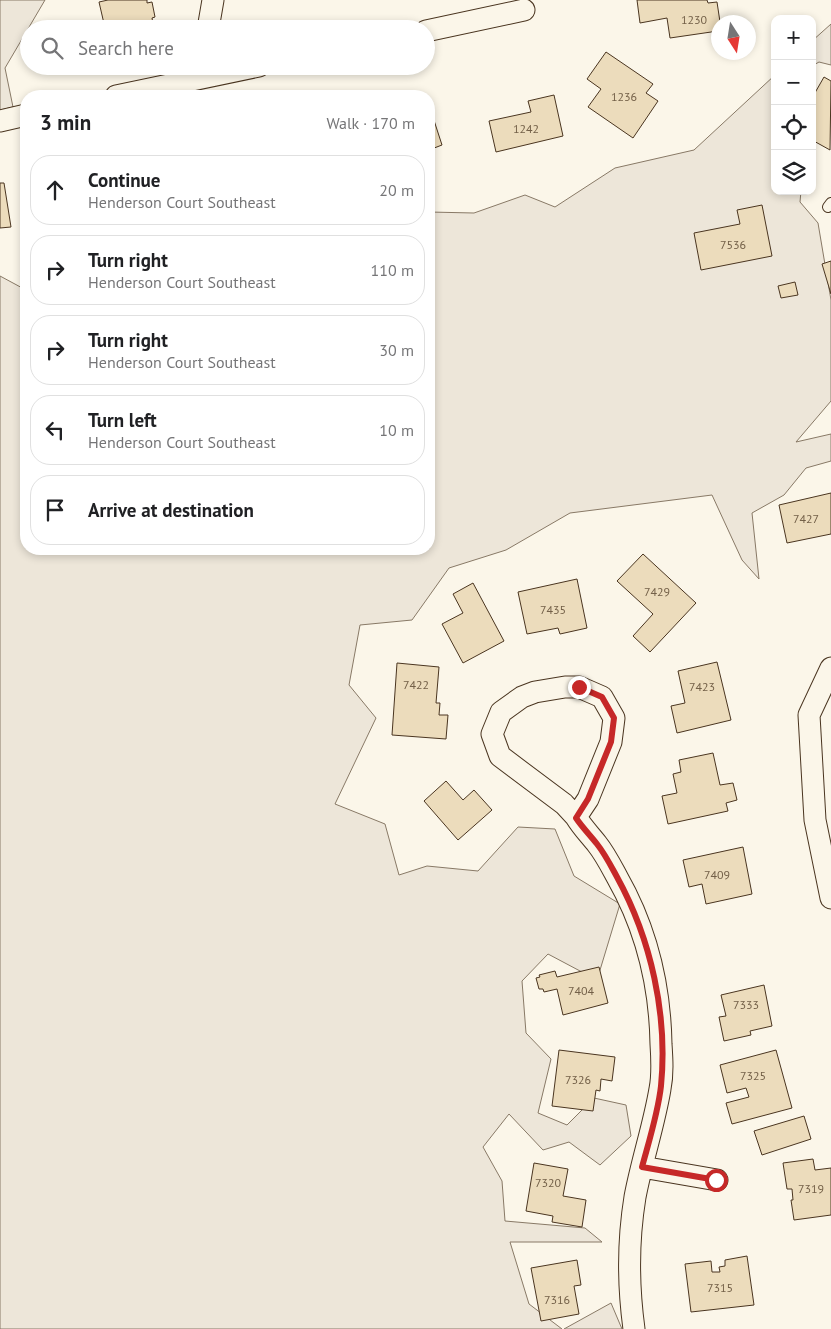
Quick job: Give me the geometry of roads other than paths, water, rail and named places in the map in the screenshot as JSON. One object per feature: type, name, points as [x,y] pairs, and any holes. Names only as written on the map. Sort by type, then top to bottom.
[{"type":"street","points":[[210,20],[213,0]]},
{"type":"street","points":[[435,29],[524,10]]},
{"type":"street","points":[[139,90],[196,75]]},
{"type":"street","points":[[0,121],[20,116]]},
{"type":"street","points":[[831,668],[809,716],[815,820],[831,898]]},
{"type":"street","points":[[576,818],[588,799],[611,742],[614,718],[602,697],[579,687],[565,687],[535,692],[522,697],[501,712],[492,734],[500,756],[564,804],[597,844],[618,878],[646,941],[656,983],[661,1024],[662,1066],[660,1087],[635,1198],[630,1242],[629,1281],[634,1329]]},
{"type":"street","points":[[642,1167],[716,1180]]}]
